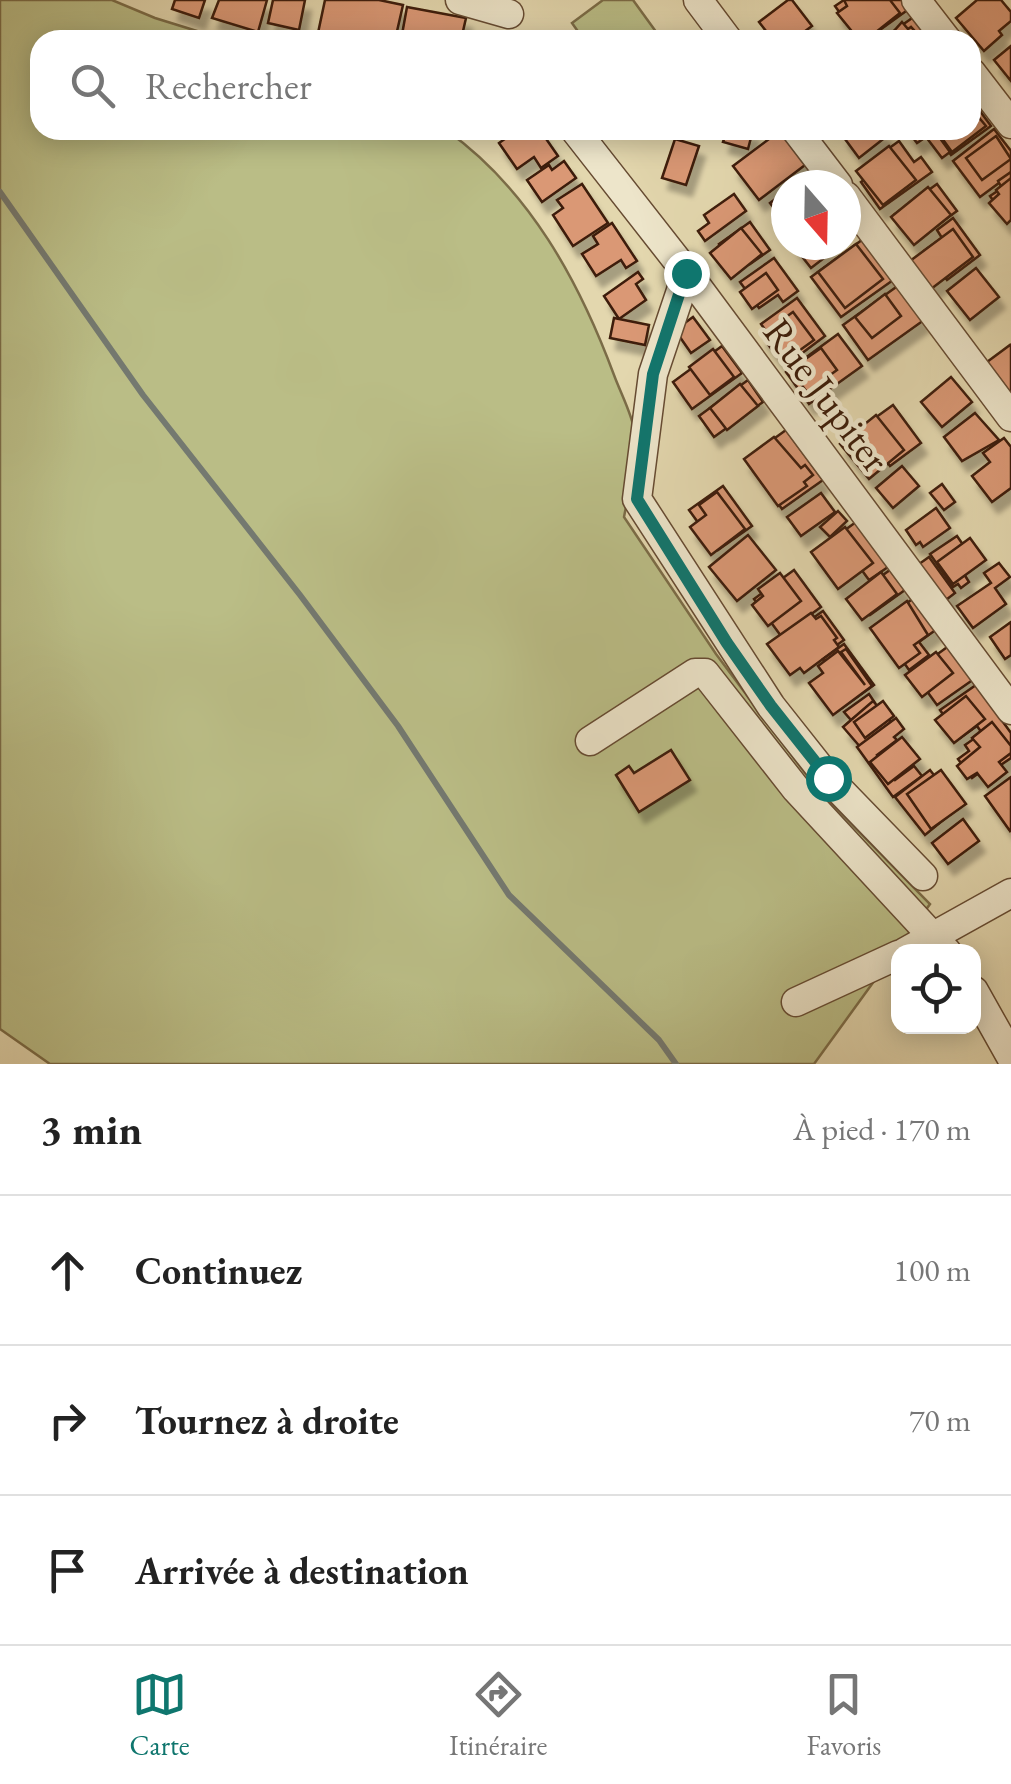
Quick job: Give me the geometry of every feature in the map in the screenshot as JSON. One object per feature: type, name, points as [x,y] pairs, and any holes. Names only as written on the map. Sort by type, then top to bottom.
[{"type":"street","points":[[460,0],[515,18]]},
{"type":"street","points":[[698,0],[720,30]]},
{"type":"street","points":[[916,0],[939,30]]},
{"type":"street","points":[[981,85],[1011,124]]},
{"type":"street","name":"Rue Jupiter","points":[[584,140],[1011,710]]},
{"type":"street","points":[[804,140],[827,170]]},
{"type":"street","points":[[861,216],[1011,417]]},
{"type":"street","points":[[686,273],[653,374],[637,499],[771,706],[828,778],[922,876]]},
{"type":"street","points":[[590,741],[695,672],[705,673],[796,789],[939,944]]},
{"type":"street","points":[[941,944],[1011,893]]},
{"type":"street","points":[[796,1002],[891,958]]},
{"type":"street","points":[[981,1004],[1011,1057]]},
{"type":"green space","points":[[0,0],[112,0],[194,30],[30,30],[30,140],[458,140],[502,180],[548,239],[585,305],[631,419],[636,452],[624,517],[716,654],[817,789],[930,904],[901,944],[891,944],[891,958],[814,1064],[50,1064],[0,1029]]},
{"type":"green space","points":[[603,0],[633,0],[655,30],[577,30],[572,23]]},
{"type":"building","points":[[175,0],[205,0],[199,18],[172,9]]},
{"type":"building","points":[[219,0],[267,0],[259,30],[212,18]]},
{"type":"building","points":[[273,0],[305,0],[299,30],[268,23]]},
{"type":"building","points":[[325,0],[379,0],[403,5],[397,30],[319,30]]},
{"type":"building","points":[[792,0],[812,26],[807,30],[765,30],[759,22]]},
{"type":"building","points":[[844,0],[903,0],[909,9],[880,30],[852,30],[835,6]]},
{"type":"building","points":[[844,0],[890,0],[900,13],[879,30],[851,30],[837,13],[847,6]]},
{"type":"building","points":[[977,0],[1001,0],[1011,12],[1011,21],[999,31],[1002,35],[984,51],[981,30],[966,30],[956,18]]},
{"type":"building","points":[[407,7],[466,18],[463,30],[403,30]]},
{"type":"building","points":[[915,16],[925,30],[895,30]]},
{"type":"building","points":[[902,22],[914,30],[895,30]]},
{"type":"building","points":[[1011,46],[1011,81],[994,60]]},
{"type":"building","points":[[981,112],[991,126],[981,133]]},
{"type":"building","points":[[994,129],[1011,151],[1011,174],[980,197],[953,161]]},
{"type":"building","points":[[996,136],[1011,159],[982,180],[966,158]]},
{"type":"building","points":[[547,140],[558,156],[541,168],[534,157],[517,169],[499,143]]},
{"type":"building","points":[[675,140],[699,146],[686,185],[662,178]]},
{"type":"building","points":[[724,140],[750,140],[748,149]]},
{"type":"building","points":[[768,140],[792,140],[809,162],[798,170],[771,170],[771,191],[759,200],[733,166]]},
{"type":"building","points":[[846,140],[882,140],[859,158]]},
{"type":"building","points":[[928,140],[941,140],[950,152],[942,158]]},
{"type":"building","points":[[940,140],[972,140],[951,155]]},
{"type":"building","points":[[943,140],[968,140],[952,152]]},
{"type":"building","points":[[899,141],[914,162],[921,157],[932,172],[880,209],[861,182],[872,174],[866,165]]},
{"type":"building","points":[[889,146],[916,180],[883,205],[857,170]]},
{"type":"building","points":[[564,161],[576,178],[542,202],[527,180],[549,165],[552,170]]},
{"type":"building","points":[[1011,172],[1011,217],[1007,220],[990,196],[1002,188],[998,181]]},
{"type":"building","points":[[1011,178],[1011,220],[1007,224],[989,203],[999,194],[996,190]]},
{"type":"building","points":[[582,184],[608,223],[573,246],[553,215],[563,208],[557,200]]},
{"type":"building","points":[[937,184],[957,211],[914,242],[895,214]]},
{"type":"building","points":[[928,187],[951,215],[914,245],[891,217]]},
{"type":"building","points":[[734,194],[746,211],[705,241],[698,231],[709,223],[704,215]]},
{"type":"building","points":[[953,218],[980,255],[947,280],[925,250],[942,238],[937,230]]},
{"type":"building","points":[[750,222],[770,250],[750,264],[746,259],[736,267],[719,244]]},
{"type":"building","points":[[612,223],[637,261],[626,268],[621,260],[596,276],[582,254],[598,244],[593,236]]},
{"type":"building","points":[[741,228],[762,254],[731,279],[710,253]]},
{"type":"building","points":[[953,229],[973,257],[931,289],[910,261]]},
{"type":"building","points":[[866,237],[896,278],[841,317],[811,277],[834,260],[861,260],[861,241]]},
{"type":"building","points":[[861,250],[883,279],[845,308],[818,272],[834,260],[861,260]]},
{"type":"building","points":[[775,260],[798,291],[783,302],[778,295],[759,308],[740,282]]},
{"type":"building","points":[[805,260],[821,260],[811,268]]},
{"type":"building","points":[[976,268],[999,297],[970,320],[947,291]]},
{"type":"building","points":[[638,272],[643,279],[636,284],[646,300],[619,319],[604,296]]},
{"type":"building","points":[[766,273],[778,290],[752,309],[740,292]]},
{"type":"building","points":[[899,285],[924,320],[868,360],[843,325]]},
{"type":"building","points":[[885,294],[901,316],[872,338],[855,317]]},
{"type":"building","points":[[797,298],[825,336],[789,363],[761,324]]},
{"type":"building","points":[[793,312],[814,340],[782,363],[761,335]]},
{"type":"building","points":[[693,317],[710,340],[691,353],[675,330]]},
{"type":"building","points":[[614,318],[649,325],[645,345],[610,338]]},
{"type":"building","points":[[838,334],[862,366],[809,404],[786,372]]},
{"type":"building","points":[[722,346],[742,373],[692,409],[673,382]]},
{"type":"building","points":[[1011,347],[1011,394],[987,362]]},
{"type":"building","points":[[821,348],[837,370],[807,392],[790,370]]},
{"type":"building","points":[[713,349],[734,377],[710,395],[689,367]]},
{"type":"building","points":[[951,377],[972,402],[942,427],[921,402]]},
{"type":"building","points":[[748,380],[763,402],[714,437],[699,416]]},
{"type":"building","points":[[740,384],[758,406],[727,430],[710,408]]},
{"type":"building","points":[[893,405],[921,443],[890,466],[886,461],[867,474],[843,441]]},
{"type":"building","points":[[975,413],[999,440],[962,461],[944,437]]},
{"type":"building","points":[[876,415],[904,450],[869,479],[840,444]]},
{"type":"building","points":[[786,430],[823,480],[782,509],[746,459]]},
{"type":"building","points":[[774,437],[801,468],[805,465],[813,475],[804,482],[807,486],[778,506],[744,459]]},
{"type":"building","points":[[1004,438],[1011,447],[1011,488],[992,502],[972,476],[990,462],[983,453]]},
{"type":"building","points":[[902,466],[919,486],[893,508],[876,488]]},
{"type":"building","points":[[942,484],[955,502],[944,510],[930,493]]},
{"type":"building","points":[[723,486],[752,526],[718,550],[689,510]]},
{"type":"building","points":[[717,492],[745,529],[711,555],[690,527],[706,515],[699,505]]},
{"type":"building","points":[[821,493],[835,512],[801,536],[787,517]]},
{"type":"building","points":[[936,508],[950,528],[923,547],[920,542],[916,545],[906,530]]},
{"type":"building","points":[[838,511],[847,521],[830,537],[820,527]]},
{"type":"building","points":[[856,522],[888,567],[869,580],[858,565],[840,578],[819,549]]},
{"type":"building","points":[[845,527],[873,563],[838,589],[811,552]]},
{"type":"building","points":[[748,535],[776,570],[737,601],[709,567]]},
{"type":"building","points":[[957,536],[977,565],[964,574],[969,582],[961,588],[958,584],[953,587],[930,554]]},
{"type":"building","points":[[970,538],[986,560],[953,584],[937,562]]},
{"type":"building","points":[[929,557],[955,593],[942,603],[919,564]]},
{"type":"building","points":[[999,563],[1010,577],[995,588],[1006,604],[973,628],[957,606],[991,583],[984,573]]},
{"type":"building","points":[[794,570],[821,607],[781,636],[754,599]]},
{"type":"building","points":[[890,570],[905,590],[870,615],[856,594]]},
{"type":"building","points":[[881,572],[897,594],[862,620],[846,599]]},
{"type":"building","points":[[780,573],[801,601],[768,626],[752,605],[763,596],[758,589]]},
{"type":"building","points":[[914,598],[937,629],[919,642],[929,655],[909,670],[877,624]]},
{"type":"building","points":[[907,601],[928,635],[914,645],[920,653],[899,668],[870,628]]},
{"type":"building","points":[[823,611],[844,640],[803,669],[782,640]]},
{"type":"building","points":[[811,613],[816,619],[821,616],[839,647],[804,673],[800,668],[790,675],[767,644]]},
{"type":"building","points":[[1011,622],[1011,655],[1005,659],[990,637]]},
{"type":"building","points":[[844,644],[874,685],[842,708],[820,678],[831,670],[823,659]]},
{"type":"building","points":[[950,645],[974,679],[937,705],[913,672]]},
{"type":"building","points":[[846,649],[872,686],[833,715],[809,683],[823,673],[818,666],[838,651],[865,685],[841,652]]},
{"type":"building","points":[[936,652],[953,673],[922,697],[905,675]]},
{"type":"building","points":[[976,685],[1011,733],[1011,758],[986,775],[983,770],[972,778],[958,759],[969,751],[965,745],[982,733],[977,726],[960,738],[940,710]]},
{"type":"building","points":[[869,694],[875,703],[851,720],[844,712]]},
{"type":"building","points":[[966,696],[985,719],[954,743],[935,720]]},
{"type":"building","points":[[873,701],[898,730],[868,756],[843,727]]},
{"type":"building","points":[[883,701],[894,716],[865,738],[854,722]]},
{"type":"building","points":[[896,718],[904,729],[894,737],[897,740],[877,755],[895,780],[914,766],[922,776],[893,797],[857,747]]},
{"type":"building","points":[[992,722],[1011,746],[1011,753],[999,762],[1007,772],[988,787],[977,773],[967,779],[957,766],[980,747],[972,738]]},
{"type":"building","points":[[902,737],[920,759],[888,784],[870,762]]},
{"type":"building","points":[[671,750],[690,780],[639,812],[616,775],[629,766],[634,773]]},
{"type":"building","points":[[930,770],[959,807],[925,835],[895,797]]},
{"type":"building","points":[[941,770],[966,804],[931,829],[907,794]]},
{"type":"building","points":[[1011,777],[1011,830],[1010,831],[985,796]]},
{"type":"building","points":[[963,819],[979,841],[948,864],[932,843]]},
{"type":"waterway","points":[[0,192],[143,395],[398,726],[509,895],[659,1040],[676,1064]]},
{"type":"route","points":[[686,273],[653,374],[637,499],[727,643],[828,778]]}]
